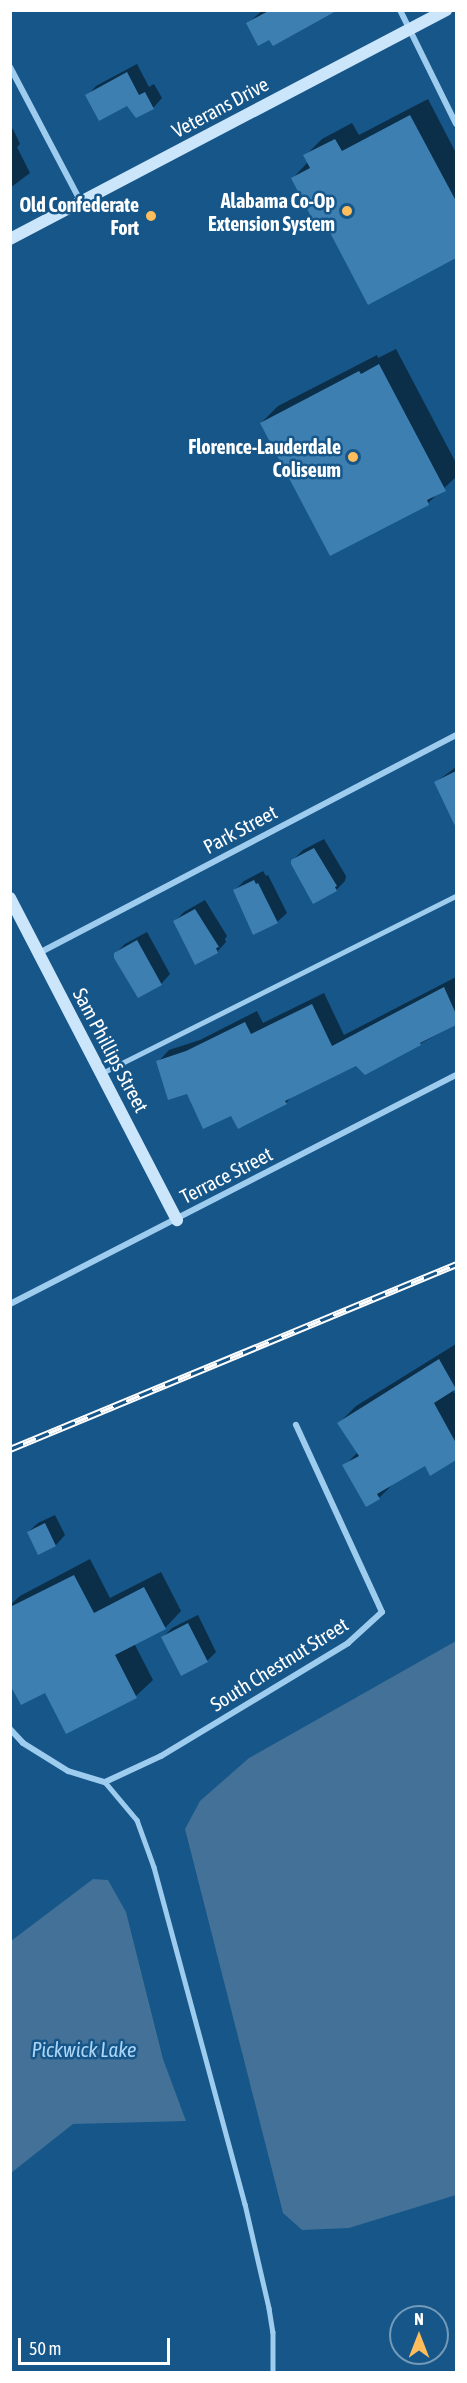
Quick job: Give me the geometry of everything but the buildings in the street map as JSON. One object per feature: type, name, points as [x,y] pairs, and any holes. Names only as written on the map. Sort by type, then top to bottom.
[{"type":"main road","name":"Veterans Drive","points":[[10,239],[447,10]]},
{"type":"main road","name":"Sam Phillips Street","points":[[10,898],[177,1220]]},
{"type":"street","points":[[400,10],[456,124]]},
{"type":"street","points":[[10,67],[81,202]]},
{"type":"street","name":"Park Street","points":[[39,953],[456,735]]},
{"type":"street","name":"Terrace Street","points":[[10,1304],[456,1075]]},
{"type":"street","name":"South Chestnut Street","points":[[105,1782],[161,1756],[348,1643],[382,1612],[296,1425]]},
{"type":"street","points":[[10,1729],[23,1743],[68,1771],[105,1782]]},
{"type":"lane","points":[[102,1073],[456,896]]},
{"type":"lane","points":[[105,1782],[137,1820],[154,1867],[245,2204],[271,2316],[273,2373]]},
{"type":"water","points":[[456,1641],[456,2195],[349,2228],[302,2230],[283,2213],[185,1829],[200,1801],[249,1758]]},
{"type":"water","name":"Pickwick Lake","points":[[93,1879],[108,1880],[126,1912],[163,2059],[186,2121],[73,2124],[11,2173],[11,1941]]},
{"type":"railway","points":[[10,1449],[456,1264]]},
{"type":"place","name":"Alabama Co-Op Extension System","points":[[347,211]]},
{"type":"place","name":"Old Confederate Fort","points":[[151,216]]},
{"type":"place","name":"Florence-Lauderdale Coliseum","points":[[353,457]]}]
